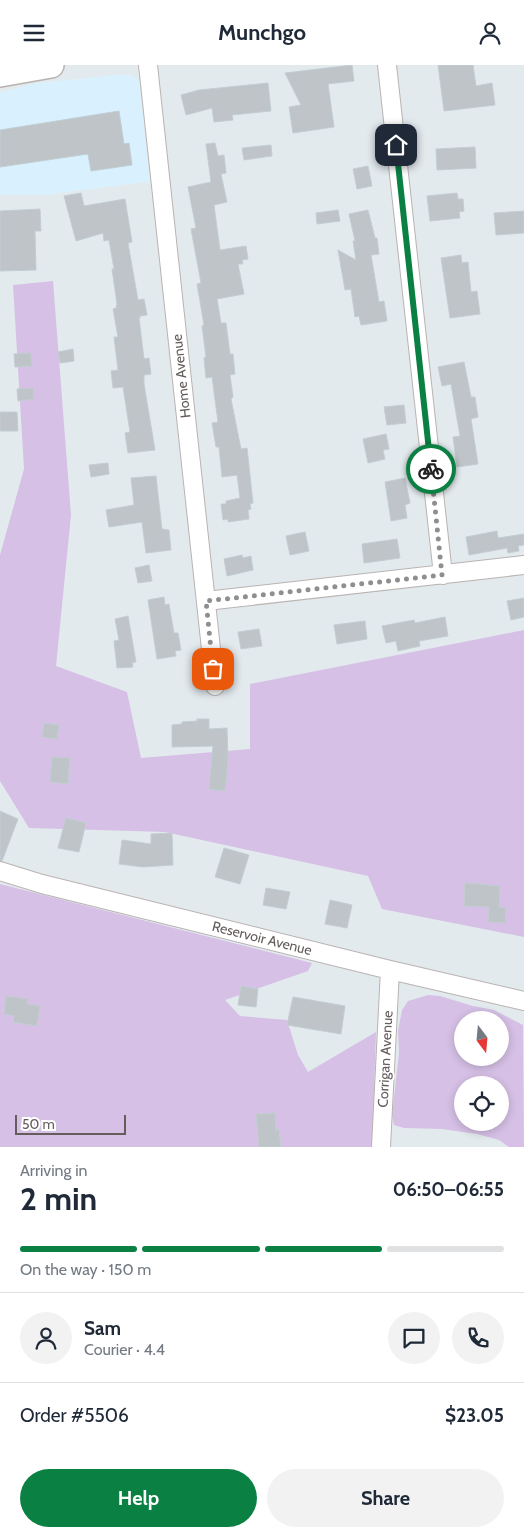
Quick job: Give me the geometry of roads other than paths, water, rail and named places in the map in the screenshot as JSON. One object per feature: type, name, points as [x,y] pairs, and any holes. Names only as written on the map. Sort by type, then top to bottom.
[{"type":"main road","points":[[0,74],[51,65]]},
{"type":"street","name":"Home Avenue","points":[[148,65],[215,686]]},
{"type":"street","points":[[387,65],[442,575]]},
{"type":"street","points":[[206,601],[524,565]]},
{"type":"street","name":"Reservoir Avenue","points":[[0,871],[52,886],[390,970],[524,1001]]},
{"type":"street","name":"Corrigan Avenue","points":[[381,1147],[390,970]]}]
